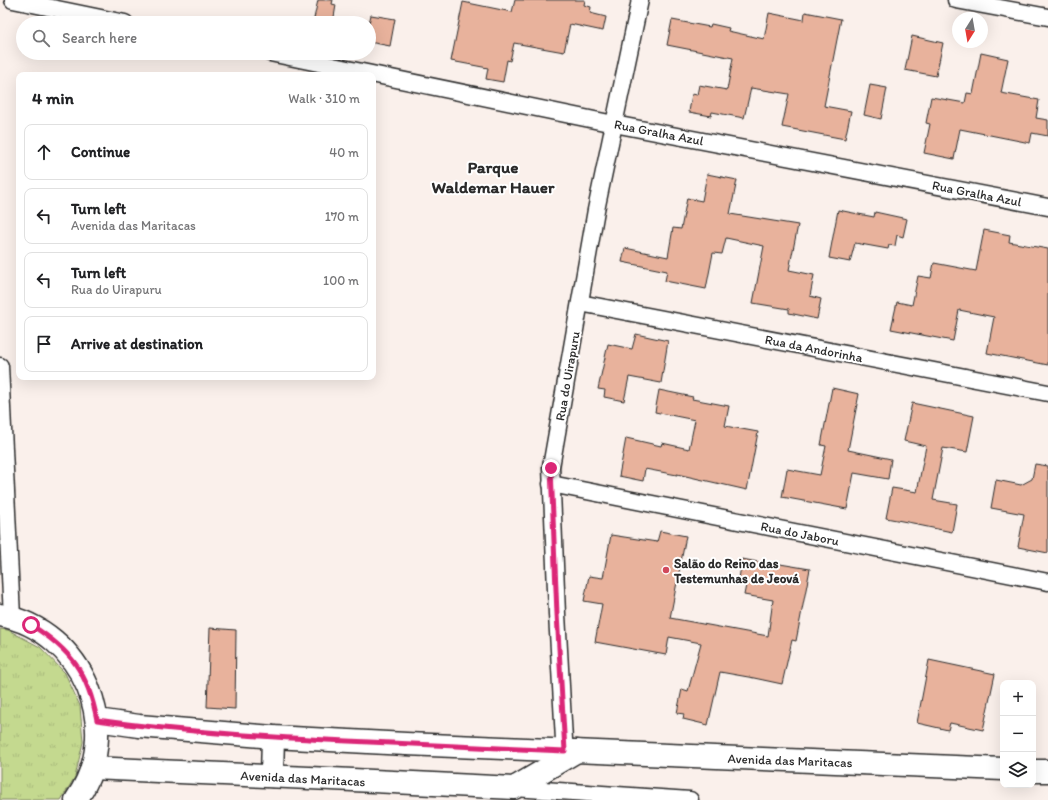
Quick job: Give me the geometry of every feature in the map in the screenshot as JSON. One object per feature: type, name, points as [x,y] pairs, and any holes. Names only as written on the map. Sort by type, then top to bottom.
[{"type":"street","points":[[13,0],[91,16]]},
{"type":"street","name":"Rua do Uirapuru","points":[[569,753],[556,606],[551,468],[596,210],[640,0]]},
{"type":"street","points":[[956,0],[1048,17]]},
{"type":"street","name":"Rua Gralha Azul","points":[[304,60],[362,72]]},
{"type":"street","name":"Rua Gralha Azul","points":[[376,75],[614,124],[1048,207]]},
{"type":"street","name":"Rua da Andorinha","points":[[580,303],[1048,393]]},
{"type":"street","points":[[0,366],[6,616],[31,625],[48,636],[63,649],[76,664],[86,682],[93,700],[97,720],[97,744],[92,768],[83,790],[76,800]]},
{"type":"street","name":"Rua do Jaboru","points":[[551,484],[1048,582]]},
{"type":"street","name":"Avenida das Maritacas","points":[[97,720],[139,726],[273,737],[569,753],[1000,769]]},
{"type":"street","points":[[272,776],[273,737]]},
{"type":"street","points":[[514,788],[569,753]]},
{"type":"street","name":"Avenida das Maritacas","points":[[92,768],[514,788],[690,800]]},
{"type":"street","points":[[1036,771],[1048,771]]},
{"type":"green space","points":[[0,629],[8,630],[40,647],[65,673],[80,706],[83,742],[75,777],[61,800],[0,800]]},
{"type":"building","points":[[318,0],[333,0],[332,4],[336,5],[334,16],[315,16]]},
{"type":"building","points":[[515,0],[585,0],[584,5],[591,7],[590,13],[606,17],[603,31],[570,24],[564,52],[514,43],[510,61],[507,60],[503,82],[486,79],[488,68],[451,61],[463,2],[512,12]]},
{"type":"building","points":[[805,12],[841,19],[824,106],[851,111],[845,139],[782,127],[789,94],[751,88],[744,118],[712,112],[711,116],[689,112],[692,94],[697,95],[699,85],[727,90],[733,58],[667,45],[672,20],[710,27],[711,24],[729,28],[728,31],[764,39],[769,13],[804,20]]},
{"type":"building","points":[[371,15],[395,19],[390,46],[376,43],[376,16]]},
{"type":"building","points":[[912,36],[943,43],[936,76],[905,70]]},
{"type":"building","points":[[981,53],[1008,59],[1001,93],[1039,100],[1036,118],[1048,120],[1048,136],[1032,133],[1030,143],[960,129],[954,159],[924,153],[930,124],[926,123],[931,97],[965,103],[967,93],[973,94]]},
{"type":"building","points":[[870,85],[887,88],[881,119],[864,115]]},
{"type":"building","points":[[707,174],[737,180],[730,214],[798,225],[789,270],[814,275],[810,296],[821,299],[817,319],[789,313],[789,309],[753,303],[764,246],[726,238],[722,254],[713,253],[706,289],[665,281],[667,271],[622,262],[625,248],[668,257],[673,228],[681,229],[687,198],[702,201]]},
{"type":"building","points":[[838,210],[874,217],[875,212],[907,219],[903,237],[897,235],[895,246],[889,245],[888,249],[855,243],[850,262],[829,258]]},
{"type":"building","points":[[984,230],[1010,235],[1009,242],[1048,249],[1048,365],[987,353],[994,317],[959,310],[953,341],[891,329],[897,302],[912,305],[918,276],[931,278],[934,263],[976,271]]},
{"type":"building","points":[[636,334],[668,341],[661,383],[629,377],[624,401],[604,397],[605,390],[598,389],[608,344],[632,349]]},
{"type":"building","points":[[832,388],[859,394],[848,450],[891,459],[888,479],[854,473],[847,509],[782,497],[787,469],[820,475],[826,446],[821,445]]},
{"type":"building","points":[[659,390],[693,397],[692,399],[729,406],[725,426],[758,432],[747,490],[677,474],[645,469],[643,481],[619,476],[626,438],[661,446],[662,443],[689,449],[695,420],[655,412]]},
{"type":"building","points":[[912,403],[974,416],[967,452],[943,448],[933,500],[957,504],[952,532],[886,518],[892,488],[917,492],[926,446],[904,441]]},
{"type":"building","points":[[1035,464],[1048,466],[1048,553],[1018,547],[1024,514],[991,508],[996,480],[1021,485],[1032,479]]},
{"type":"building","points":[[660,531],[686,536],[670,618],[768,636],[773,600],[744,595],[747,580],[739,579],[742,559],[780,566],[780,564],[810,569],[796,641],[792,640],[782,684],[720,672],[708,725],[683,719],[684,714],[677,713],[682,689],[688,691],[701,643],[669,637],[666,655],[595,642],[602,604],[584,601],[589,576],[603,578],[611,535],[657,542]]},
{"type":"building","points":[[210,628],[236,630],[235,709],[207,707]]},
{"type":"building","points":[[929,660],[995,674],[983,730],[950,723],[948,730],[917,723]]},
{"type":"place","name":"Salão do Reino das Testemunhas de Jeová","points":[[666,570]]},
{"type":"district","name":"Parque Waldemar Hauer","points":[[493,177]]},
{"type":"route","points":[[31,625],[48,636],[63,649],[76,664],[86,682],[93,700],[97,720],[139,726],[256,736],[565,751],[557,614],[551,468]]}]
